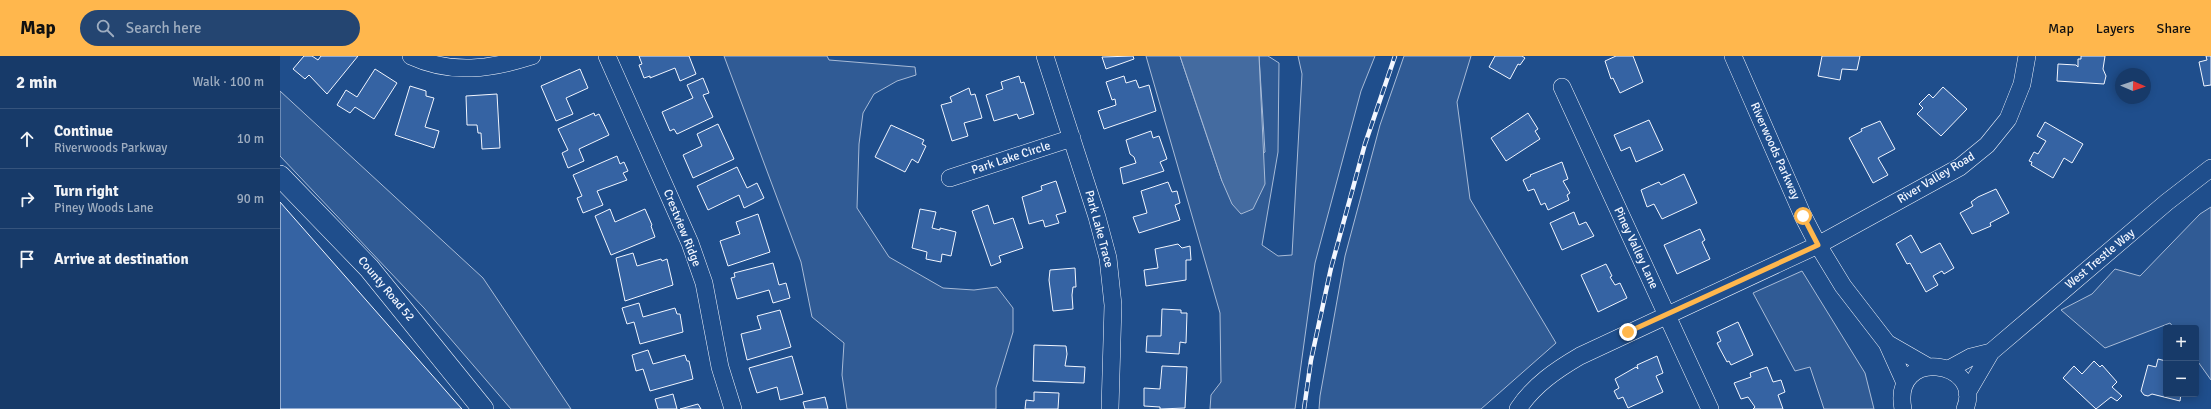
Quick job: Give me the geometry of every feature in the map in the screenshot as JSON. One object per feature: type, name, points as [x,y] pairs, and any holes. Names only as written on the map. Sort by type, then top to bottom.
[{"type":"main road","name":"County Road 52","points":[[280,176],[369,268],[483,409]]},
{"type":"street","points":[[412,56],[442,66],[473,69],[505,64],[532,56]]},
{"type":"street","name":"Crestview Ridge","points":[[607,56],[695,256],[708,304],[720,367],[733,409]]},
{"type":"street","name":"Park Lake Trace","points":[[1045,56],[1103,237],[1111,279],[1113,324],[1110,409]]},
{"type":"street","name":"Riverwoods Parkway","points":[[1734,56],[1803,216],[1818,245],[1844,286],[1887,343],[1905,383]]},
{"type":"street","name":"River Valley Road","points":[[1518,409],[1534,389],[1563,366],[1628,332],[1667,316],[1818,245],[1960,167],[1977,155],[1999,133],[2008,119],[2022,84],[2027,56]]},
{"type":"street","name":"Piney Valley Lane","points":[[1562,87],[1710,409]]},
{"type":"street","name":"Park Lake Circle","points":[[950,178],[1072,138]]},
{"type":"street","name":"West Trestle Way","points":[[1966,401],[1991,352],[2167,202],[2211,168]]},
{"type":"street","name":"Riverwoods Parkway","points":[[1887,343],[1927,366]]},
{"type":"street","name":"West Trestle Way","points":[[1949,369],[1972,358],[1991,352]]},
{"type":"street","points":[[1903,409],[1902,396],[1905,383],[1914,372],[1927,366],[1938,366],[1949,369],[1958,374],[1964,383],[1966,401]]},
{"type":"shaded area","points":[[724,56],[827,56],[829,60],[915,67],[916,75],[897,81],[874,94],[863,113],[859,144],[857,208],[889,257],[943,288],[974,290],[997,287],[1013,308],[1013,332],[996,388],[996,409],[847,409],[842,375],[844,343],[812,317],[801,262]]},
{"type":"shaded area","points":[[1146,56],[1180,56],[1222,181],[1265,152],[1259,56],[1268,56],[1279,63],[1278,152],[1262,245],[1278,256],[1292,255],[1302,74],[1298,56],[1375,56],[1361,91],[1315,263],[1295,409],[1210,409],[1211,395],[1221,382],[1220,313]]},
{"type":"shaded area","points":[[1180,56],[1259,56],[1265,184],[1253,209],[1241,214],[1232,204],[1222,181]]},
{"type":"shaded area","points":[[1404,56],[1471,56],[1457,102],[1470,199],[1556,343],[1481,409],[1319,409],[1345,256],[1380,125]]},
{"type":"shaded area","points":[[280,91],[483,278],[571,409],[511,409],[424,308],[280,156]]},
{"type":"shaded area","points":[[2211,207],[2211,380],[2199,363],[2199,325],[2172,325],[2170,323],[2105,348],[2061,310],[2092,294],[2115,269],[2140,276],[2200,214]]},
{"type":"shaded area","points":[[1802,271],[1865,373],[1874,409],[1824,409],[1810,367],[1795,371],[1753,293]]},
{"type":"building","points":[[304,56],[312,56],[318,60],[321,56],[358,56],[327,94],[309,75],[305,79],[293,69]]},
{"type":"building","points":[[639,56],[689,56],[696,74],[680,81],[675,68],[650,78],[650,76],[644,78],[639,65],[642,64]]},
{"type":"building","points":[[1133,56],[1134,59],[1106,69],[1102,57]]},
{"type":"building","points":[[1495,56],[1522,56],[1525,58],[1520,65],[1518,64],[1510,79],[1489,67]]},
{"type":"building","points":[[1616,56],[1633,56],[1643,82],[1620,93],[1613,78],[1611,79],[1605,61]]},
{"type":"building","points":[[1822,56],[1860,56],[1857,70],[1842,69],[1840,80],[1818,76]]},
{"type":"building","points":[[2081,56],[2105,56],[2103,69],[2106,76],[2104,84],[2057,81],[2058,64],[2076,65],[2078,67],[2078,59],[2081,59]]},
{"type":"building","points":[[2206,56],[2211,56],[2211,85],[2204,86],[2199,62],[2207,60]]},
{"type":"building","points":[[375,69],[397,83],[374,119],[355,107],[350,113],[337,105],[346,90],[357,97]]},
{"type":"building","points":[[580,69],[588,88],[566,98],[573,114],[556,121],[541,86]]},
{"type":"building","points":[[1019,76],[1021,83],[1024,82],[1034,114],[1019,119],[1017,114],[994,121],[986,95],[1003,89],[1001,82]]},
{"type":"building","points":[[1124,76],[1126,83],[1136,80],[1139,88],[1149,85],[1156,111],[1104,129],[1098,111],[1116,105],[1115,99],[1112,100],[1106,82]]},
{"type":"building","points":[[703,78],[709,93],[703,95],[713,117],[677,134],[674,129],[670,131],[662,112],[693,98],[687,85]]},
{"type":"building","points":[[410,86],[426,91],[426,96],[434,98],[425,127],[439,131],[434,148],[395,135]]},
{"type":"building","points":[[1943,87],[1967,109],[1941,136],[1917,114],[1923,108],[1919,104],[1929,94],[1933,98]]},
{"type":"building","points":[[969,88],[971,95],[975,94],[982,118],[964,123],[968,136],[952,141],[941,105],[952,102],[950,97]]},
{"type":"building","points":[[497,94],[500,148],[482,149],[481,133],[478,133],[477,125],[467,125],[466,96]]},
{"type":"building","points":[[594,113],[595,116],[599,114],[609,135],[579,149],[584,161],[568,168],[562,153],[568,150],[558,129]]},
{"type":"building","points":[[1528,113],[1538,129],[1535,131],[1540,139],[1506,161],[1491,138]]},
{"type":"building","points":[[1649,120],[1663,150],[1636,162],[1630,147],[1621,151],[1614,135]]},
{"type":"building","points":[[1880,121],[1895,149],[1878,158],[1888,175],[1873,183],[1849,138],[1862,131],[1861,129]]},
{"type":"building","points":[[2045,122],[2083,144],[2072,163],[2064,158],[2053,178],[2031,165],[2032,162],[2029,161],[2034,152],[2038,154],[2046,141],[2037,136]]},
{"type":"building","points":[[718,124],[734,159],[693,178],[683,155],[702,146],[697,134]]},
{"type":"building","points":[[891,125],[924,140],[922,144],[926,146],[918,163],[912,159],[905,172],[875,157]]},
{"type":"building","points":[[1151,131],[1153,138],[1159,136],[1167,159],[1160,162],[1164,171],[1123,184],[1120,168],[1136,163],[1134,157],[1130,154],[1126,140]]},
{"type":"building","points":[[617,156],[620,164],[624,162],[628,171],[623,173],[627,180],[597,191],[603,205],[583,213],[577,198],[582,196],[573,175]]},
{"type":"building","points":[[1562,162],[1568,179],[1563,181],[1570,193],[1567,195],[1569,200],[1548,210],[1545,203],[1541,205],[1534,189],[1528,191],[1523,180],[1531,176],[1530,175]]},
{"type":"building","points":[[737,167],[747,188],[757,183],[764,198],[744,208],[739,195],[708,210],[697,186]]},
{"type":"building","points":[[1684,174],[1697,203],[1662,219],[1654,204],[1647,207],[1641,190],[1659,182],[1661,185]]},
{"type":"building","points":[[1056,181],[1066,212],[1056,215],[1059,223],[1045,227],[1043,220],[1029,224],[1022,197],[1042,190],[1041,186]]},
{"type":"building","points":[[1168,182],[1172,192],[1177,191],[1180,203],[1175,205],[1180,220],[1139,233],[1133,217],[1147,213],[1141,191]]},
{"type":"building","points":[[1996,189],[2009,213],[1990,223],[1991,226],[1972,234],[1960,213],[1973,206],[1971,202],[1978,197]]},
{"type":"building","points":[[280,202],[453,399],[462,409],[280,409]]},
{"type":"building","points":[[988,205],[994,224],[1013,218],[1023,248],[999,256],[1001,262],[991,266],[972,211]]},
{"type":"building","points":[[610,209],[615,222],[645,209],[652,225],[651,226],[655,237],[611,255],[595,216]]},
{"type":"building","points":[[920,209],[936,212],[932,228],[940,230],[940,228],[956,232],[951,256],[942,254],[941,262],[926,259],[927,252],[912,248]]},
{"type":"building","points":[[1574,212],[1579,225],[1586,222],[1594,236],[1562,250],[1550,223]]},
{"type":"building","points":[[758,214],[770,252],[728,266],[720,241],[740,234],[736,222]]},
{"type":"building","points":[[1700,229],[1705,240],[1702,242],[1710,259],[1677,274],[1664,245]]},
{"type":"building","points":[[1911,235],[1921,253],[1940,243],[1954,268],[1944,274],[1942,271],[1933,276],[1938,285],[1926,292],[1910,263],[1907,264],[1896,244]]},
{"type":"building","points":[[1178,244],[1182,248],[1190,246],[1191,260],[1186,260],[1186,280],[1146,286],[1144,270],[1158,268],[1155,249]]},
{"type":"building","points":[[633,253],[637,266],[661,259],[662,261],[667,259],[673,285],[625,301],[616,258]]},
{"type":"building","points":[[773,263],[779,285],[786,283],[790,298],[773,303],[769,290],[737,299],[731,278],[735,277],[734,273]]},
{"type":"building","points":[[1606,264],[1612,276],[1610,277],[1615,285],[1620,283],[1627,298],[1598,312],[1581,275]]},
{"type":"building","points":[[1075,268],[1076,287],[1073,287],[1073,309],[1053,311],[1049,280],[1050,270]]},
{"type":"building","points":[[639,303],[643,317],[675,308],[677,314],[680,314],[683,332],[640,344],[634,322],[627,324],[622,308]]},
{"type":"building","points":[[1162,309],[1181,310],[1181,313],[1187,313],[1186,343],[1180,342],[1179,354],[1146,352],[1147,336],[1161,336]]},
{"type":"building","points":[[780,310],[791,347],[747,360],[741,334],[761,329],[757,316]]},
{"type":"building","points":[[1738,322],[1753,355],[1731,365],[1729,361],[1727,362],[1717,343],[1721,341],[1717,332]]},
{"type":"building","points":[[1034,345],[1066,346],[1067,354],[1065,366],[1085,367],[1084,383],[1033,381]]},
{"type":"building","points":[[648,350],[653,364],[685,355],[687,361],[689,361],[693,379],[650,391],[643,369],[636,371],[632,355]]},
{"type":"building","points":[[792,356],[803,394],[780,400],[777,387],[757,393],[749,368]]},
{"type":"building","points":[[1657,356],[1663,373],[1656,376],[1663,392],[1628,408],[1623,397],[1618,399],[1614,391],[1619,388],[1615,379],[1636,367],[1638,369],[1637,365]]},
{"type":"building","points":[[2158,359],[2163,360],[2163,397],[2152,394],[2148,396],[2144,395],[2141,391],[2148,365],[2156,367]]},
{"type":"building","points":[[2094,361],[2100,367],[2102,365],[2117,382],[2112,387],[2122,396],[2117,401],[2111,397],[2096,409],[2063,378],[2074,366],[2082,374]]},
{"type":"building","points":[[1162,366],[1187,367],[1185,408],[1160,409],[1160,407],[1144,406],[1144,388],[1160,389]]},
{"type":"building","points":[[1767,367],[1773,382],[1781,380],[1785,392],[1778,395],[1783,409],[1753,409],[1755,407],[1748,397],[1741,399],[1734,383],[1751,377],[1750,373]]},
{"type":"building","points":[[1034,392],[1059,393],[1058,409],[1025,409],[1026,400],[1034,401]]},
{"type":"building","points":[[673,394],[677,409],[658,409],[655,399]]},
{"type":"building","points":[[825,397],[828,409],[805,409],[803,402]]},
{"type":"building","points":[[2164,397],[2181,397],[2180,401]]},
{"type":"building","points":[[698,404],[701,409],[680,409]]},
{"type":"railway","points":[[1304,409],[1311,360],[1331,268],[1365,144],[1395,56]]},
{"type":"route","points":[[1628,332],[1667,316],[1818,245],[1803,216]]}]
